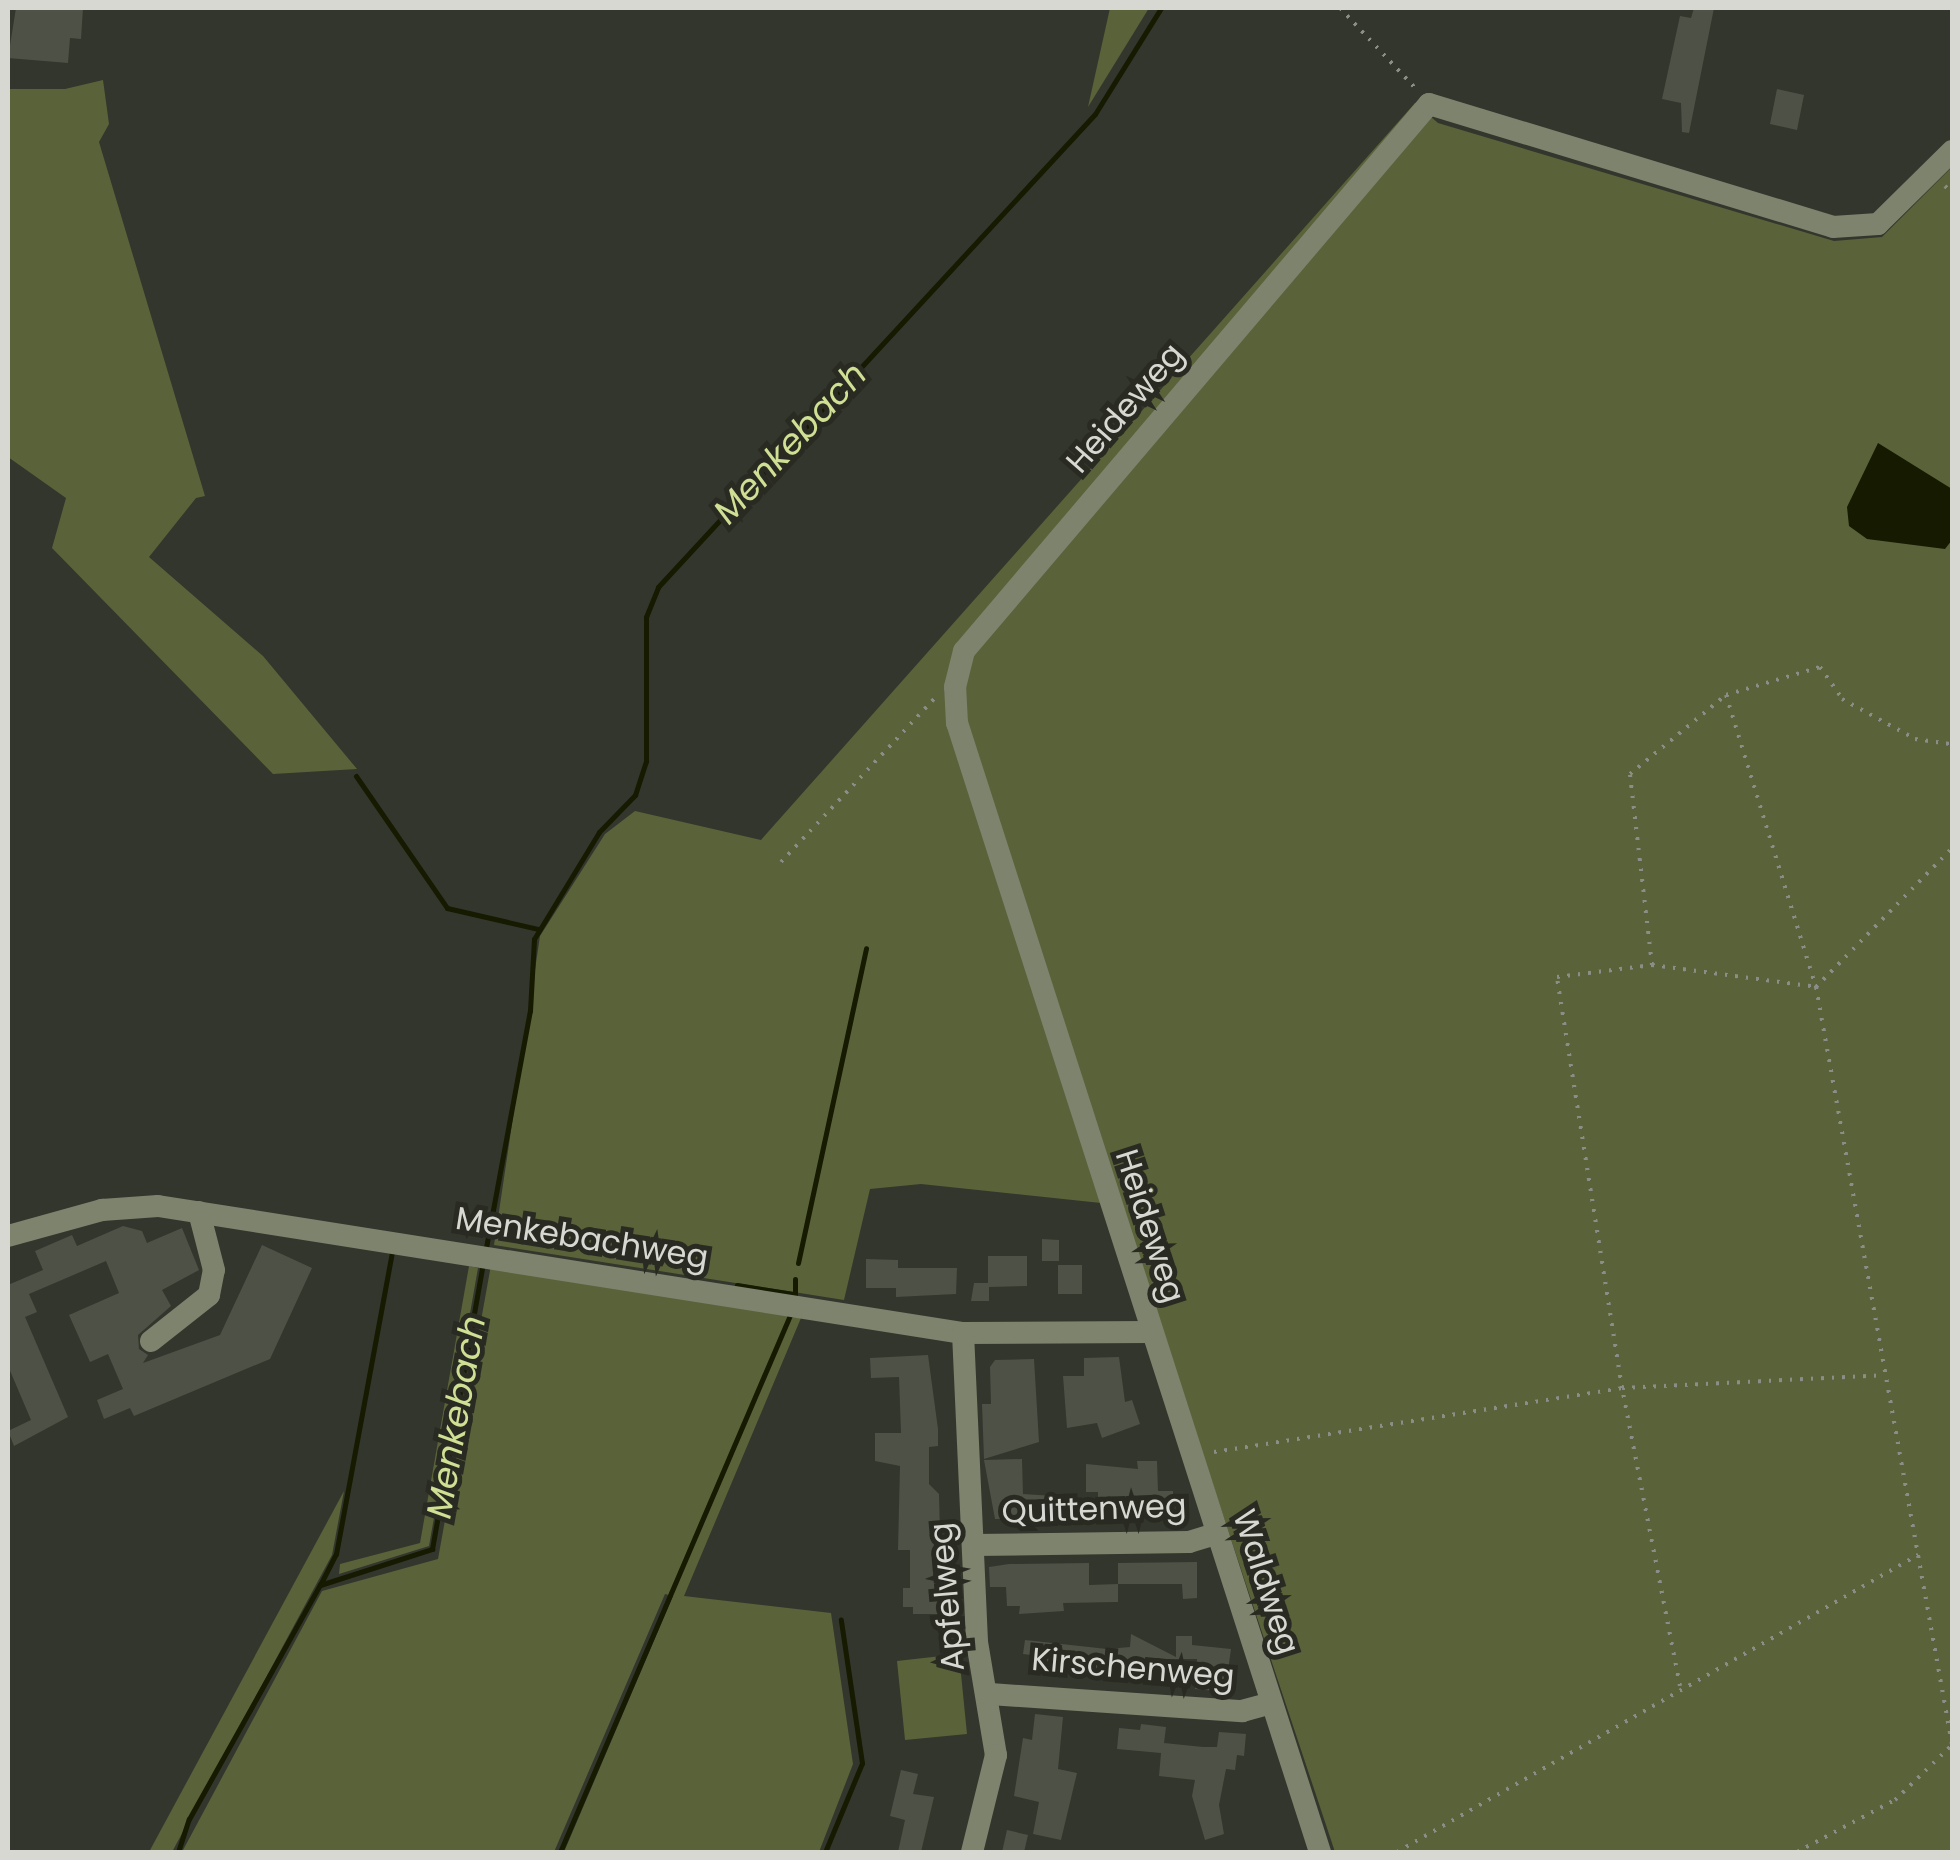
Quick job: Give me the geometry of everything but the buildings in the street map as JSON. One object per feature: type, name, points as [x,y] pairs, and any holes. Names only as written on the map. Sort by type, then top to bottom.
[{"type":"street","points":[[1429,104],[1833,228],[1878,224],[1952,151]]},
{"type":"street","name":"Heideweg","points":[[1150,1332],[957,723],[955,687],[964,651],[979,628],[1429,104]]},
{"type":"street","name":"Menkebachweg","points":[[8,1236],[102,1210],[199,1212],[498,1256],[963,1333],[1150,1332]]},
{"type":"street","points":[[151,1341],[209,1295],[214,1270],[199,1212]]},
{"type":"street","name":"Waldweg","points":[[1150,1332],[1320,1852]]},
{"type":"street","name":"Apfelweg","points":[[963,1333],[977,1642],[990,1694],[996,1755],[972,1852]]},
{"type":"street","name":"Quittenweg","points":[[974,1546],[1189,1542],[1215,1534]]},
{"type":"street","name":"Kirschenweg","points":[[990,1694],[1242,1711],[1272,1703]]},
{"type":"path","points":[[1340,8],[1429,104]]},
{"type":"path","points":[[1652,965],[1630,774],[1726,695],[1820,667],[1842,699],[1915,739],[1952,744]]},
{"type":"path","points":[[781,862],[939,694],[955,687]]},
{"type":"path","points":[[1726,695],[1816,987],[1952,1744],[1895,1800],[1797,1852]]},
{"type":"path","points":[[1816,987],[1952,848]]},
{"type":"path","points":[[1680,1686],[1622,1388],[1557,977],[1652,965],[1816,987]]},
{"type":"path","points":[[1191,1456],[1622,1388],[1885,1375]]},
{"type":"path","points":[[1397,1852],[1680,1686],[1918,1556]]},
{"type":"green space","points":[[1110,8],[1149,8],[1088,107]]},
{"type":"green space","points":[[103,80],[109,124],[99,142],[205,496],[196,498],[149,557],[263,656],[357,769],[273,774],[52,548],[66,498],[8,457],[8,89],[65,89]]},
{"type":"green space","points":[[1415,103],[1438,123],[1834,241],[1882,237],[1952,167],[1952,1852],[1335,1852],[1120,1205],[921,1184],[870,1189],[844,1300],[494,1245],[540,936],[605,834],[635,811],[761,840]]},
{"type":"green space","points":[[491,1265],[801,1318],[684,1596],[831,1613],[853,1764],[819,1852],[564,1852],[673,1596],[665,1594],[554,1852],[182,1852],[322,1591],[438,1559]]},
{"type":"green space","points":[[469,1266],[478,1268],[429,1546],[339,1574],[340,1564],[420,1543]]},
{"type":"green space","points":[[344,1491],[332,1555],[172,1852],[149,1852]]},
{"type":"green space","points":[[959,1654],[967,1734],[905,1740],[897,1661]]},
{"type":"shaded area","points":[[1878,443],[1952,489],[1952,540],[1945,549],[1867,539],[1849,526],[1847,507]]},
{"type":"waterway","name":"Menkebach","points":[[485,1253],[530,1011],[534,939],[599,832],[635,795],[646,761],[646,617],[658,587],[1095,114],[1161,8]]},
{"type":"waterway","name":"Menkebach","points":[[356,776],[447,908],[538,929]]},
{"type":"waterway","points":[[798,1263],[866,948]]},
{"type":"waterway","points":[[320,1585],[336,1554],[392,1253]]},
{"type":"waterway","name":"Menkebach","points":[[178,1852],[189,1819],[320,1585],[432,1549],[483,1264]]},
{"type":"waterway","points":[[795,1279],[795,1295]]},
{"type":"waterway","points":[[737,1285],[793,1294]]},
{"type":"waterway","points":[[560,1852],[790,1315]]},
{"type":"waterway","points":[[825,1852],[862,1763],[841,1620]]}]
